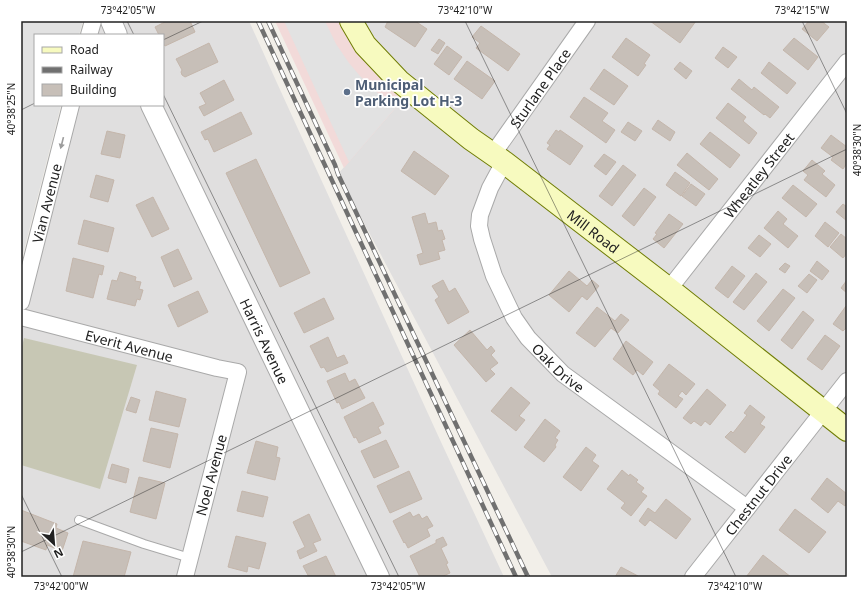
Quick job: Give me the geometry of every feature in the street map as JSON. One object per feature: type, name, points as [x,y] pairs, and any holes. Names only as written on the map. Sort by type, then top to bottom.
[{"type":"main road","name":"Mill Road","points":[[351,21],[365,45],[398,81],[471,139],[499,158],[669,288],[847,430]]},
{"type":"street","points":[[89,34],[93,21]]},
{"type":"street","points":[[111,21],[117,34]]},
{"type":"street","name":"Sturlane Place","points":[[499,158],[587,21]]},
{"type":"street","name":"Wheatley Street","points":[[669,288],[847,62]]},
{"type":"street","name":"Vian Avenue","points":[[21,302],[71,106]]},
{"type":"street","name":"Harris Avenue","points":[[151,106],[379,577]]},
{"type":"street","name":"Oak Drive","points":[[499,158],[480,215],[479,226],[494,276],[514,318],[528,338],[563,374],[747,508]]},
{"type":"street","name":"Everit Avenue","points":[[21,317],[217,368],[238,372]]},
{"type":"street","name":"Noel Avenue","points":[[185,577],[238,372]]},
{"type":"street","name":"Chestnut Drive","points":[[693,577],[847,381]]},
{"type":"lane","points":[[78,520],[144,544],[190,558]]},
{"type":"shaded area","points":[[21,21],[83,21],[79,34],[34,34],[34,106],[61,106],[21,262]]},
{"type":"shaded area","points":[[97,21],[249,21],[504,577],[21,577],[21,305],[74,106],[164,106],[164,34],[93,34]]},
{"type":"shaded area","name":"Municipal Parking Lot H-3","points":[[275,21],[352,21],[404,98],[344,168]]},
{"type":"shaded area","name":"Municipal Parking Lot H-3","points":[[284,21],[325,21],[336,44],[349,63],[383,98],[396,107],[349,162]]},
{"type":"shaded area","points":[[352,21],[847,21],[847,577],[552,577],[338,174],[404,98]]},
{"type":"shaded area","points":[[24,338],[137,365],[100,489],[21,465],[21,351]]},
{"type":"building","points":[[167,21],[190,21],[195,32],[165,46],[164,34],[158,34],[155,27]]},
{"type":"building","points":[[388,21],[415,21],[427,29],[415,47],[385,27]]},
{"type":"building","points":[[650,21],[696,21],[680,43]]},
{"type":"building","points":[[809,21],[821,21],[829,27],[817,41],[802,29]]},
{"type":"building","points":[[481,26],[520,54],[508,71],[476,48],[480,43],[472,37]]},
{"type":"building","points":[[626,38],[650,55],[644,64],[646,65],[638,76],[612,57]]},
{"type":"building","points":[[794,38],[818,57],[808,70],[783,50]]},
{"type":"building","points":[[439,39],[445,43],[438,54],[431,50]]},
{"type":"building","points":[[209,43],[218,62],[185,77],[182,75],[182,70],[176,59]]},
{"type":"building","points":[[447,46],[462,57],[449,75],[434,64]]},
{"type":"building","points":[[723,47],[737,57],[728,68],[715,58]]},
{"type":"building","points":[[467,61],[495,81],[482,99],[454,79]]},
{"type":"building","points":[[680,62],[692,71],[686,79],[674,69]]},
{"type":"building","points":[[769,62],[796,83],[787,94],[761,73]]},
{"type":"building","points":[[604,69],[628,86],[614,105],[590,89]]},
{"type":"building","points":[[739,79],[752,90],[754,87],[779,107],[770,118],[731,89]]},
{"type":"building","points":[[224,80],[234,100],[204,116],[199,107],[206,104],[200,93]]},
{"type":"building","points":[[584,97],[608,113],[602,121],[615,130],[606,143],[570,117]]},
{"type":"building","points":[[728,103],[746,117],[743,121],[757,133],[749,144],[716,118]]},
{"type":"building","points":[[241,112],[252,134],[214,152],[208,139],[205,140],[201,132]]},
{"type":"building","points":[[658,120],[675,132],[670,141],[652,129]]},
{"type":"building","points":[[628,122],[642,131],[635,141],[621,132]]},
{"type":"building","points":[[556,130],[559,132],[560,130],[583,146],[570,165],[547,149],[550,145],[547,143]]},
{"type":"building","points":[[107,131],[125,135],[120,158],[101,154]]},
{"type":"building","points":[[710,132],[740,155],[730,168],[700,144]]},
{"type":"building","points":[[831,135],[847,147],[847,163],[843,169],[831,160],[833,157],[821,148]]},
{"type":"building","points":[[414,151],[449,176],[435,195],[401,171]]},
{"type":"building","points":[[687,153],[718,179],[709,190],[677,165]]},
{"type":"building","points":[[604,154],[616,162],[606,175],[594,166]]},
{"type":"building","points":[[256,159],[310,273],[280,287],[226,173]]},
{"type":"building","points":[[812,160],[825,171],[822,174],[835,185],[826,197],[804,180],[808,175],[803,171]]},
{"type":"building","points":[[623,165],[636,175],[612,206],[599,196]]},
{"type":"building","points":[[675,172],[690,183],[681,196],[666,185]]},
{"type":"building","points":[[96,175],[114,180],[108,202],[90,197]]},
{"type":"building","points":[[691,184],[705,194],[696,206],[682,196]]},
{"type":"building","points":[[793,185],[817,204],[806,217],[782,198]]},
{"type":"building","points":[[644,188],[656,197],[634,226],[622,216]]},
{"type":"building","points":[[153,197],[169,229],[152,237],[136,205]]},
{"type":"building","points":[[843,204],[847,207],[847,221],[836,212]]},
{"type":"building","points":[[778,211],[787,219],[783,224],[798,236],[788,248],[764,228]]},
{"type":"building","points":[[425,213],[428,224],[436,222],[438,231],[442,230],[445,239],[442,240],[445,250],[438,252],[440,259],[420,265],[417,255],[423,253],[412,217]]},
{"type":"building","points":[[669,214],[683,224],[664,248],[653,239],[657,234],[655,233]]},
{"type":"building","points":[[84,220],[114,228],[108,252],[78,244]]},
{"type":"building","points":[[825,222],[839,233],[828,247],[815,236]]},
{"type":"building","points":[[841,234],[847,239],[847,253],[843,258],[830,247]]},
{"type":"building","points":[[759,235],[771,244],[760,257],[748,248]]},
{"type":"building","points":[[178,249],[192,279],[174,287],[161,257]]},
{"type":"building","points":[[73,258],[104,266],[102,275],[99,274],[93,298],[66,291]]},
{"type":"building","points":[[817,261],[829,271],[822,280],[810,271]]},
{"type":"building","points":[[785,263],[790,266],[785,273],[779,269]]},
{"type":"building","points":[[732,266],[745,276],[728,298],[715,288]]},
{"type":"building","points":[[569,271],[587,286],[592,280],[599,286],[587,300],[582,296],[569,312],[549,295]]},
{"type":"building","points":[[120,272],[136,277],[135,281],[141,282],[139,289],[143,290],[140,300],[137,299],[135,306],[107,299],[112,280],[117,281]]},
{"type":"building","points":[[756,273],[767,282],[744,310],[733,302]]},
{"type":"building","points":[[809,274],[817,280],[807,293],[798,286]]},
{"type":"building","points":[[443,280],[449,292],[455,288],[469,312],[448,324],[435,300],[439,297],[432,286]]},
{"type":"building","points":[[847,280],[847,293],[841,288]]},
{"type":"building","points":[[783,289],[795,298],[769,331],[757,321]]},
{"type":"building","points":[[198,291],[208,312],[178,327],[168,305]]},
{"type":"building","points":[[324,298],[334,319],[304,333],[294,313]]},
{"type":"building","points":[[846,306],[847,327],[843,331],[833,324]]},
{"type":"building","points":[[597,307],[615,321],[621,314],[629,320],[618,333],[611,328],[595,347],[576,333]]},
{"type":"building","points":[[803,311],[814,320],[792,349],[781,340]]},
{"type":"building","points":[[470,330],[487,350],[491,346],[495,351],[491,355],[498,363],[490,369],[495,374],[486,382],[454,345]]},
{"type":"building","points":[[825,335],[840,346],[822,370],[807,359]]},
{"type":"building","points":[[328,337],[337,358],[344,355],[348,363],[327,372],[324,367],[321,368],[310,346]]},
{"type":"building","points":[[626,341],[653,362],[643,375],[637,370],[633,375],[613,359]]},
{"type":"building","points":[[669,364],[695,384],[686,395],[682,391],[678,396],[683,399],[676,408],[658,394],[660,391],[653,385]]},
{"type":"building","points":[[345,373],[349,382],[355,379],[365,398],[342,409],[339,402],[337,403],[327,381]]},
{"type":"building","points":[[511,387],[530,403],[519,416],[525,420],[516,431],[491,411]]},
{"type":"building","points":[[707,389],[726,405],[710,425],[705,421],[701,426],[694,421],[691,424],[683,418]]},
{"type":"building","points":[[156,391],[186,399],[179,427],[149,420]]},
{"type":"building","points":[[131,397],[140,400],[136,413],[126,410]]},
{"type":"building","points":[[373,402],[384,424],[378,427],[381,433],[359,443],[356,437],[354,438],[344,417]]},
{"type":"building","points":[[750,405],[765,417],[760,424],[765,427],[745,453],[725,437],[731,431],[733,433],[747,415],[744,413]]},
{"type":"building","points":[[545,419],[560,431],[555,438],[558,440],[555,445],[556,447],[544,462],[524,447]]},
{"type":"building","points":[[151,428],[178,434],[170,468],[143,461]]},
{"type":"building","points":[[386,440],[399,467],[374,478],[361,451]]},
{"type":"building","points":[[256,441],[278,447],[276,457],[280,458],[275,480],[247,473]]},
{"type":"building","points":[[586,447],[596,455],[592,461],[599,466],[581,491],[563,477]]},
{"type":"building","points":[[112,464],[129,469],[126,483],[108,478]]},
{"type":"building","points":[[622,470],[629,476],[630,474],[638,480],[636,482],[644,488],[641,492],[647,496],[631,516],[621,508],[625,503],[607,489]]},
{"type":"building","points":[[409,471],[422,499],[390,513],[377,486]]},
{"type":"building","points":[[139,477],[165,483],[156,519],[130,512]]},
{"type":"building","points":[[827,478],[847,494],[847,503],[845,506],[838,501],[828,513],[811,499]]},
{"type":"building","points":[[242,491],[268,497],[263,517],[237,511]]},
{"type":"building","points":[[666,499],[691,519],[676,539],[650,520],[645,526],[639,521],[648,508],[655,513]]},
{"type":"building","points":[[795,509],[826,532],[809,553],[779,530]]},
{"type":"building","points":[[21,510],[57,524],[56,528],[68,533],[62,551],[47,545],[46,550],[21,541]]},
{"type":"building","points":[[410,512],[413,517],[419,514],[422,519],[427,516],[433,526],[427,529],[430,536],[408,548],[393,521]]},
{"type":"building","points":[[309,514],[321,540],[313,543],[317,551],[300,559],[297,551],[305,547],[293,522]]},
{"type":"building","points":[[236,536],[266,543],[259,569],[248,566],[247,572],[228,567]]},
{"type":"building","points":[[443,537],[447,545],[441,548],[448,563],[446,564],[450,573],[441,577],[420,577],[410,556],[436,543],[436,540]]},
{"type":"building","points":[[83,541],[131,552],[124,577],[73,577]]},
{"type":"building","points":[[763,555],[791,577],[746,577]]},
{"type":"building","points":[[326,556],[336,577],[309,577],[303,566]]},
{"type":"building","points":[[621,567],[638,576],[638,577],[615,577]]},
{"type":"railway","points":[[258,21],[516,577]]},
{"type":"railway","points":[[268,21],[338,174],[528,577]]},
{"type":"place","name":"Municipal Parking Lot H-3","points":[[347,92]]}]
